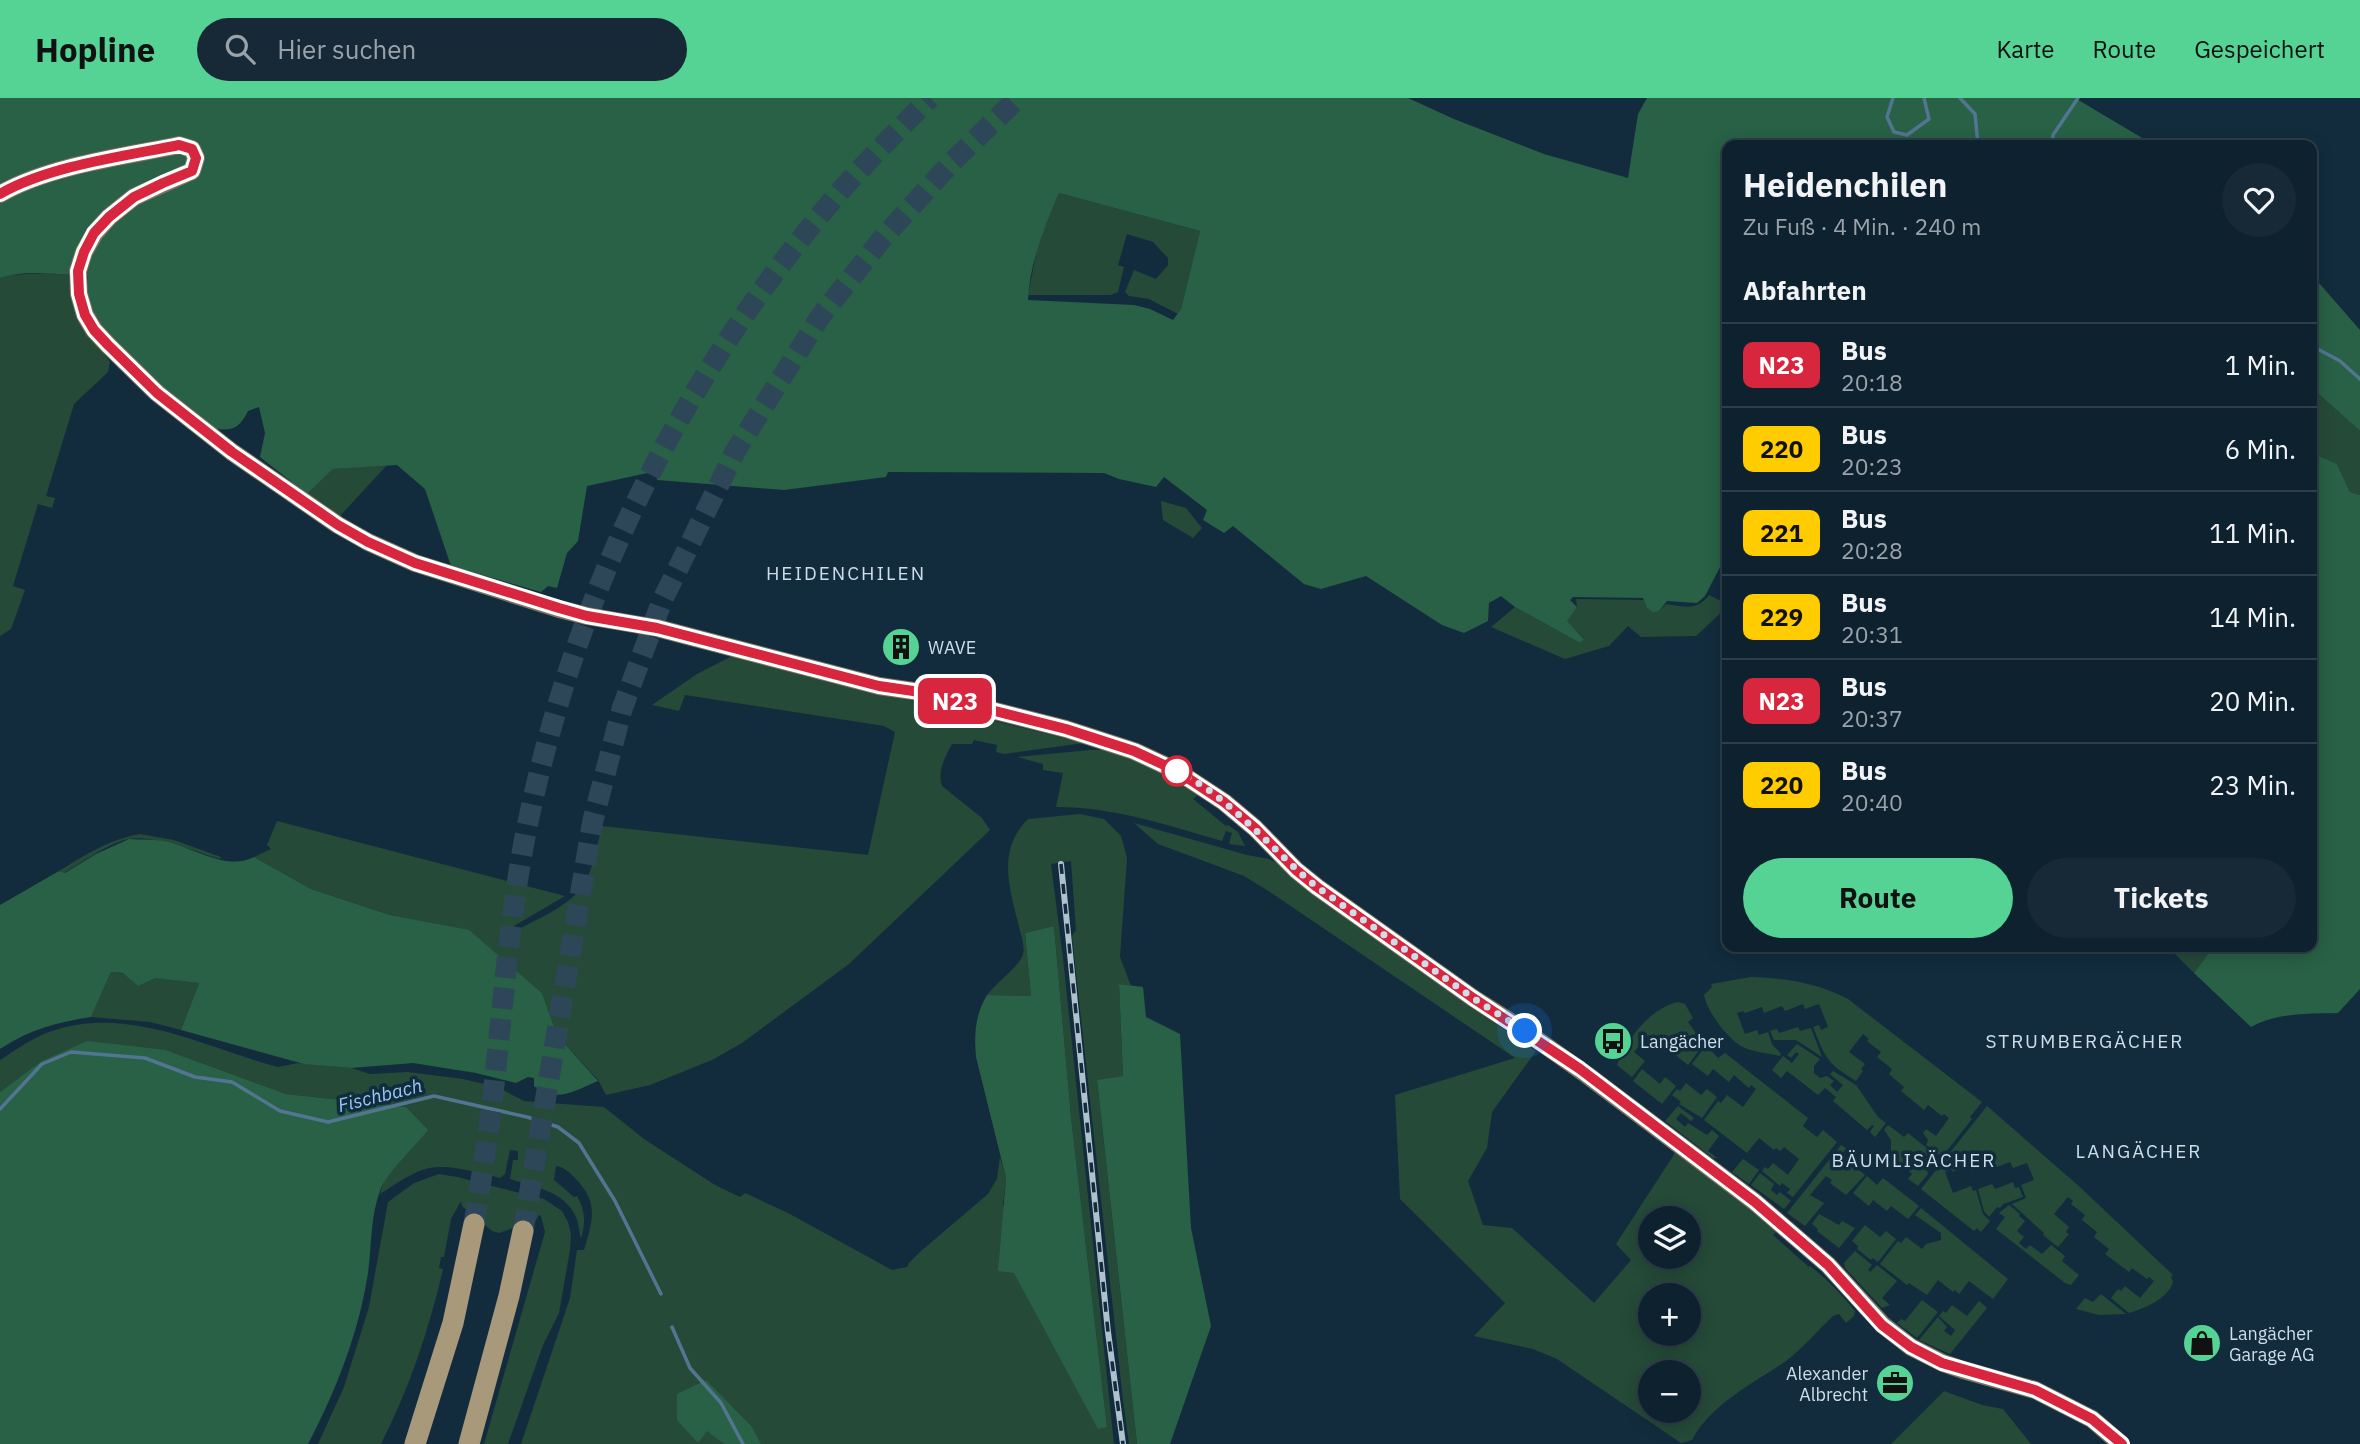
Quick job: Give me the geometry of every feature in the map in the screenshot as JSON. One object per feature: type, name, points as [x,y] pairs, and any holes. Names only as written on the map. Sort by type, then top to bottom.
[{"type":"highway","points":[[415,1440],[436,1380],[459,1298],[474,1224]]},
{"type":"highway","points":[[467,1444],[509,1296],[523,1231]]},
{"type":"highway","points":[[398,1444],[436,1380]]},
{"type":"street","points":[[0,194],[38,176],[67,169],[179,145],[192,149],[196,158],[192,171],[143,192],[109,217],[89,242],[78,271],[80,300],[91,325],[157,393],[244,461],[338,525],[379,548],[415,563],[568,611],[657,628],[879,686],[920,692],[1053,726],[1098,738],[1177,771],[1243,817],[1317,887],[1473,998],[1580,1069],[1755,1202],[1828,1265],[1882,1325],[1911,1347],[1942,1363],[2035,1390],[2092,1419],[2122,1444]]},
{"type":"green space","points":[[0,98],[1408,98],[1544,154],[1628,178],[1638,114],[1647,98],[2075,98],[2146,140],[1722,140],[1722,564],[1705,596],[1697,603],[1667,601],[1659,611],[1653,612],[1647,608],[1643,598],[1573,597],[1570,600],[1577,607],[1567,621],[1584,639],[1580,643],[1515,607],[1501,596],[1489,603],[1488,621],[1464,633],[1442,625],[1366,576],[1321,589],[1304,584],[1233,526],[1224,533],[1203,520],[1207,510],[1164,477],[1156,487],[1104,473],[888,472],[886,477],[784,490],[657,480],[657,471],[587,486],[578,541],[567,553],[557,588],[548,586],[541,592],[451,566],[425,489],[397,465],[333,469],[307,494],[260,457],[265,433],[259,407],[248,411],[236,427],[216,429],[129,358],[101,325],[91,308],[88,276],[33,273],[0,278]],"holes":[[[1059,193],[1200,231],[1181,309],[1173,320],[1134,305],[1028,300],[1035,259]]]},
{"type":"green space","points":[[1059,193],[1200,231],[1178,314],[1149,299],[1129,296],[1125,292],[1134,270],[1156,279],[1168,265],[1168,258],[1153,242],[1127,234],[1118,265],[1124,267],[1118,292],[1111,295],[1028,295],[1039,239]]},
{"type":"green space","points":[[8,275],[69,275],[77,313],[110,362],[108,372],[74,404],[46,496],[55,498],[52,508],[38,504],[13,586],[25,590],[11,629],[0,636],[0,278]]},
{"type":"green space","points":[[2317,281],[2360,330],[2360,431],[2317,392]]},
{"type":"green space","points":[[2317,392],[2360,431],[2360,495],[2350,492],[2337,464],[2317,455]]},
{"type":"green space","points":[[2317,455],[2337,464],[2350,492],[2360,495],[2360,989],[2338,1013],[2282,1016],[2251,1027],[2194,973],[2209,952],[2317,952]]},
{"type":"green space","points":[[387,465],[340,516],[307,494],[333,469]]},
{"type":"green space","points":[[1161,501],[1186,508],[1202,528],[1193,538],[1163,520]]},
{"type":"green space","points":[[1709,595],[1722,602],[1722,612],[1696,636],[1641,637],[1628,626],[1609,646],[1565,659],[1491,627],[1515,607],[1580,643],[1584,638],[1566,621],[1577,607],[1576,599],[1644,600],[1647,608],[1659,611],[1666,604],[1695,606]]},
{"type":"green space","points":[[732,656],[1084,743],[1004,754],[996,752],[997,745],[974,740],[972,744],[952,744],[941,770],[942,786],[982,818],[990,830],[849,964],[742,1043],[712,1060],[650,1085],[606,1095],[598,1080],[557,1035],[542,993],[469,931],[390,915],[311,889],[254,857],[271,849],[267,845],[277,821],[565,896],[514,926],[517,930],[554,911],[578,892],[590,870],[602,826],[868,855],[895,732],[884,726],[685,695],[679,711],[652,705],[697,674]]},
{"type":"green space","points":[[1111,750],[1170,774],[1198,795],[1193,799],[1226,826],[1238,832],[1245,846],[1229,844],[1232,833],[1226,831],[1222,841],[1120,814],[1056,807],[1063,773],[1043,770],[1043,764],[1017,757]]},
{"type":"green space","points":[[1080,814],[1104,819],[1121,836],[1127,858],[1120,957],[1131,986],[1119,984],[1123,1076],[1097,1081],[1137,1444],[1129,1444],[1123,1400],[1072,936],[1076,930],[1071,861],[1051,864],[1114,1444],[521,1444],[570,1298],[577,1250],[584,1250],[590,1229],[592,1212],[588,1195],[562,1167],[556,1166],[554,1180],[580,1201],[584,1216],[581,1238],[576,1217],[564,1201],[548,1191],[510,1179],[513,1160],[518,1160],[518,1151],[510,1150],[505,1174],[500,1178],[457,1168],[434,1167],[409,1176],[380,1194],[406,1107],[286,1094],[166,1050],[40,1062],[0,1092],[0,1060],[18,1048],[52,1031],[81,1024],[110,1023],[167,1032],[278,1067],[298,1063],[351,1068],[370,1074],[408,1072],[463,1079],[497,1087],[524,1101],[604,1107],[644,1139],[715,1185],[740,1197],[745,1193],[788,1213],[892,1270],[907,1267],[921,1251],[988,1194],[997,1179],[1000,1157],[1006,1178],[1003,1205],[1107,1427],[1071,1117],[1054,926],[1025,933],[1031,996],[987,995],[1023,954],[1008,871],[1012,844],[1018,831],[1028,819]]},
{"type":"green space","points":[[1134,823],[1277,863],[1304,886],[1536,1051],[1492,1112],[1487,1148],[1468,1181],[1483,1225],[1512,1228],[1594,1303],[1631,1260],[1616,1244],[1638,1210],[1638,1269],[1701,1269],[1701,1206],[1641,1206],[1675,1153],[1749,1207],[1776,1232],[1773,1235],[1834,1287],[1855,1311],[1854,1316],[1846,1323],[1839,1314],[1833,1316],[1786,1361],[1747,1386],[1710,1415],[1692,1440],[1681,1443],[1651,1423],[1701,1423],[1701,1360],[1638,1360],[1638,1414],[1557,1359],[1533,1349],[1474,1336],[1505,1303],[1400,1199],[1395,1095],[1515,1058],[1244,876],[1158,844]]},
{"type":"green space","points":[[140,834],[174,840],[221,857],[220,859],[162,841],[138,838],[120,841],[64,873],[59,871],[108,844]]},
{"type":"green space","points":[[129,839],[168,842],[233,862],[254,857],[311,889],[390,915],[469,930],[542,993],[557,1035],[598,1081],[558,1095],[542,1091],[534,1086],[534,1078],[528,1077],[516,1083],[476,1073],[413,1063],[351,1068],[304,1064],[181,1030],[199,983],[155,978],[138,986],[123,973],[111,972],[91,1017],[44,1028],[0,1049],[0,905],[59,871],[65,873],[96,854]]},
{"type":"green space","points":[[1054,926],[1071,1117],[1107,1427],[1098,1429],[1014,1273],[998,1271],[1006,1178],[976,1057],[976,1025],[987,995],[1031,996],[1025,933]]},
{"type":"green space","points":[[2173,952],[2209,952],[2194,973]]},
{"type":"green space","points":[[111,972],[199,983],[181,1030],[150,1022],[91,1017]]},
{"type":"green space","points":[[1751,977],[1801,982],[1848,999],[1982,1102],[1970,1117],[1972,1119],[1942,1157],[1926,1145],[1928,1140],[1923,1133],[1926,1129],[1936,1136],[1949,1118],[1928,1105],[1924,1110],[1901,1091],[1904,1087],[1889,1074],[1892,1069],[1877,1057],[1881,1052],[1867,1041],[1869,1039],[1863,1034],[1849,1052],[1865,1064],[1856,1081],[1833,1064],[1813,1027],[1819,1025],[1821,1030],[1828,1027],[1819,1004],[1805,1009],[1803,1004],[1785,1011],[1782,1006],[1764,1013],[1762,1007],[1737,1013],[1745,1034],[1757,1030],[1759,1035],[1768,1032],[1772,1044],[1781,1054],[1780,1056],[1750,1050],[1741,1046],[1718,1023],[1704,995],[1712,987],[1711,984]]},
{"type":"green space","points":[[1119,984],[1143,987],[1146,1017],[1180,1034],[1191,1228],[1211,1326],[1170,1444],[1137,1444],[1097,1080],[1123,1076]]},
{"type":"green space","points":[[1678,1002],[1685,1004],[1693,1018],[1688,1022],[1704,1044],[1688,1065],[1668,1049],[1665,1052],[1651,1041],[1653,1038],[1648,1035],[1634,1052],[1645,1061],[1632,1077],[1617,1065],[1626,1045],[1649,1018],[1668,1005]]},
{"type":"green space","points":[[1798,1027],[1800,1031],[1811,1028],[1822,1057],[1796,1040],[1774,1040],[1770,1031],[1777,1029],[1779,1033]]},
{"type":"green space","points":[[87,1041],[166,1050],[286,1094],[406,1107],[428,1130],[381,1188],[375,1209],[368,1273],[359,1317],[337,1382],[308,1444],[0,1444],[0,1092],[40,1062]]},
{"type":"green space","points":[[1797,1044],[1820,1059],[1814,1066],[1814,1073],[1820,1078],[1827,1076],[1834,1081],[1830,1085],[1837,1092],[1843,1085],[1830,1074],[1833,1071],[1856,1085],[1878,1117],[1886,1123],[1875,1137],[1870,1132],[1874,1126],[1867,1130],[1833,1101],[1836,1097],[1825,1088],[1818,1095],[1787,1071],[1781,1078],[1772,1070],[1783,1056],[1792,1063],[1799,1054],[1796,1052],[1791,1058],[1787,1055]]},
{"type":"green space","points":[[1706,1045],[1718,1058],[1725,1053],[1808,1118],[1803,1126],[1817,1137],[1823,1130],[1837,1142],[1793,1197],[1787,1193],[1790,1189],[1782,1183],[1780,1186],[1762,1171],[1773,1163],[1788,1175],[1799,1159],[1784,1147],[1780,1151],[1776,1148],[1774,1150],[1759,1138],[1747,1153],[1704,1120],[1718,1101],[1721,1103],[1727,1095],[1743,1107],[1756,1089],[1751,1085],[1749,1088],[1734,1075],[1729,1082],[1713,1069],[1708,1076],[1692,1064]]},
{"type":"green space","points":[[1642,1069],[1660,1084],[1665,1077],[1676,1086],[1662,1104],[1633,1081]]},
{"type":"green space","points":[[1686,1083],[1701,1095],[1707,1089],[1717,1097],[1702,1118],[1679,1104],[1681,1102],[1672,1095],[1677,1089],[1680,1091]]},
{"type":"green space","points":[[1678,1106],[1694,1118],[1691,1121],[1681,1113],[1676,1119],[1685,1127],[1688,1123],[1707,1135],[1712,1130],[1719,1136],[1708,1151],[1717,1158],[1713,1158],[1665,1121]]},
{"type":"green space","points":[[1987,1106],[2081,1188],[2173,1275],[2170,1288],[2161,1298],[2129,1313],[2111,1298],[2118,1289],[2121,1291],[2125,1286],[2140,1298],[2154,1281],[2132,1268],[2129,1272],[2105,1254],[2109,1249],[2094,1237],[2097,1232],[2082,1220],[2085,1215],[2071,1204],[2073,1201],[2068,1197],[2054,1214],[2069,1227],[2066,1232],[2069,1234],[2058,1247],[2012,1204],[2026,1198],[2021,1185],[2034,1180],[2027,1163],[2013,1168],[2010,1162],[1992,1169],[1990,1164],[1972,1171],[1969,1166],[1945,1172],[1953,1193],[1971,1186],[1973,1191],[1976,1190],[1983,1214],[1990,1221],[1981,1232],[1977,1228],[1974,1231],[1921,1189]]},
{"type":"green space","points":[[1888,1125],[1904,1137],[1908,1133],[1933,1153],[1925,1165],[1928,1174],[1918,1186],[1908,1179],[1912,1174],[1908,1169],[1891,1159],[1891,1140],[1884,1130]]},
{"type":"green space","points":[[1841,1145],[1846,1148],[1841,1156],[1865,1175],[1846,1195],[1830,1183],[1832,1180],[1826,1176],[1810,1195],[1824,1203],[1805,1226],[1787,1213]]},
{"type":"green space","points":[[1743,1159],[1759,1170],[1749,1184],[1732,1172]]},
{"type":"green space","points":[[1760,1173],[1774,1184],[1771,1190],[1777,1195],[1780,1192],[1791,1201],[1784,1209],[1751,1185]]},
{"type":"green space","points":[[439,1174],[544,1199],[562,1211],[568,1222],[571,1234],[570,1250],[559,1313],[543,1345],[508,1444],[484,1444],[545,1232],[539,1215],[536,1220],[499,1233],[492,1231],[462,1206],[461,1201],[451,1219],[444,1257],[441,1257],[439,1268],[443,1269],[425,1337],[401,1402],[381,1444],[318,1444],[344,1387],[369,1307],[388,1202],[414,1183]]},
{"type":"green space","points":[[1867,1176],[1877,1185],[1883,1178],[1919,1206],[1908,1219],[1891,1206],[1887,1211],[1873,1200],[1869,1206],[1853,1193]]},
{"type":"green space","points":[[2013,1182],[2015,1188],[2019,1187],[2023,1197],[1997,1207],[1989,1217],[1984,1211],[1978,1189],[1992,1184],[1995,1189]]},
{"type":"green space","points":[[2009,1205],[2025,1221],[2017,1231],[2024,1237],[2019,1243],[2026,1249],[2030,1245],[2042,1254],[2051,1245],[2065,1256],[2062,1261],[2079,1275],[2071,1285],[1996,1229],[2005,1217],[1999,1213]]},
{"type":"green space","points":[[1921,1208],[2008,1279],[1993,1299],[1969,1281],[1959,1294],[1938,1280],[1927,1295],[1909,1283],[1907,1285],[1880,1264],[1898,1241],[1901,1243],[1906,1237],[1922,1249],[1926,1244],[1941,1240],[1941,1233],[1915,1215]]},
{"type":"green space","points":[[1819,1214],[1839,1225],[1842,1221],[1855,1228],[1839,1248],[1812,1224]]},
{"type":"green space","points":[[1865,1225],[1880,1237],[1886,1231],[1896,1239],[1878,1262],[1857,1249],[1858,1246],[1852,1241]]},
{"type":"green space","points":[[1855,1251],[1872,1265],[1868,1270],[1870,1272],[1877,1265],[1897,1281],[1882,1298],[1890,1305],[1882,1308],[1845,1268],[1844,1263]]},
{"type":"green space","points":[[2101,1294],[2126,1314],[2099,1315],[2076,1309],[2085,1298],[2093,1302]]},
{"type":"green space","points":[[1922,1300],[1938,1312],[1917,1338],[1897,1323],[1901,1319],[1905,1321]]},
{"type":"green space","points":[[1979,1301],[1987,1308],[1950,1354],[1919,1340],[1938,1317],[1947,1327],[1944,1331],[1951,1336],[1955,1330],[1939,1316],[1943,1311],[1946,1313],[1952,1305],[1967,1316]]},
{"type":"green space","points":[[706,1380],[752,1427],[761,1444],[724,1444],[707,1431],[698,1443],[677,1420],[677,1394]]},
{"type":"green space","points":[[1944,1391],[1982,1405],[2003,1409],[2031,1444],[1891,1444]]},
{"type":"waterway","points":[[1893,98],[1887,117],[1894,132],[1907,135],[1929,119],[1924,98]]},
{"type":"waterway","points":[[1960,98],[1975,114],[1978,140]]},
{"type":"waterway","points":[[2052,140],[2053,135],[2078,98]]},
{"type":"waterway","points":[[2317,349],[2340,361],[2360,379]]},
{"type":"waterway","name":"Fischbach","points":[[0,1109],[42,1064],[71,1052],[145,1058],[195,1077],[232,1082],[280,1111],[328,1122],[434,1096],[527,1117],[558,1127],[579,1143],[615,1201],[661,1294]]},
{"type":"waterway","name":"Fischbach","points":[[672,1327],[690,1368],[721,1403],[743,1444]]},
{"type":"tunnel","points":[[474,1224],[491,1110],[513,914],[531,808],[553,722],[579,639],[611,557],[648,478],[690,401],[736,327],[787,256],[843,188],[930,98]]},
{"type":"tunnel","points":[[523,1231],[593,820],[622,709],[662,601],[736,450],[820,317],[882,239],[951,163],[1018,98]]},
{"type":"railway","points":[[1061,864],[1108,1332],[1123,1444]]},
{"type":"bus line","name":"N23","points":[[0,194],[38,176],[67,169],[179,145],[192,149],[196,158],[192,171],[134,197],[94,233],[78,271],[78,289],[85,315],[94,330],[138,376],[193,423],[338,525],[415,563],[494,589],[587,616],[657,628],[879,686],[920,692],[1066,729],[1134,751],[1177,771],[1243,817],[1317,887],[1473,998],[1580,1069],[1755,1202],[1828,1265],[1882,1325],[1911,1347],[1942,1363],[2035,1390],[2105,1427],[2122,1444]]},
{"type":"place","name":"WAVE","points":[[901,647]]},
{"type":"place","name":"Langächer","points":[[1613,1041]]},
{"type":"place","name":"Langächer Garage AG","points":[[2202,1343]]},
{"type":"place","name":"Alexander Albrecht","points":[[1895,1383]]},
{"type":"district","name":"HEIDENCHILEN","points":[[846,573]]},
{"type":"district","name":"STRUMBERGÄCHER","points":[[2085,1041]]},
{"type":"district","name":"LANGÄCHER","points":[[2139,1151]]},
{"type":"district","name":"BÄUMLISÄCHER","points":[[1914,1160]]},
{"type":"route","points":[[1177,771],[1243,817],[1317,887],[1473,998],[1525,1031]]}]
